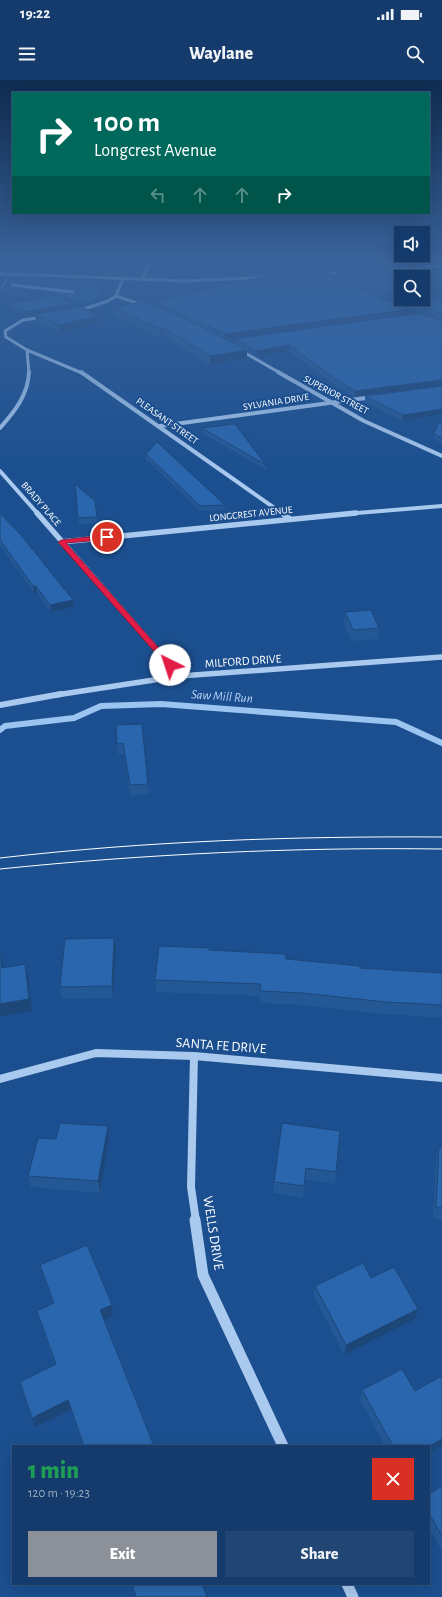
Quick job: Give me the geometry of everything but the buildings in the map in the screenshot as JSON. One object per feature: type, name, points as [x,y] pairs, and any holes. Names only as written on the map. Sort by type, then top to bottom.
[{"type":"street","name":"PLEASANT STREET","points":[[5,333],[6,337],[27,350],[78,370],[160,426],[290,519]]},
{"type":"street","name":"SUPERIOR STREET","points":[[233,346],[330,402],[422,449],[442,456]]},
{"type":"street","points":[[0,428],[21,403],[30,382],[31,366],[27,350]]},
{"type":"street","name":"SYLVANIA DRIVE","points":[[160,426],[381,396]]},
{"type":"street","name":"BRADY PLACE","points":[[0,471],[180,676]]},
{"type":"street","name":"LONGCREST AVENUE","points":[[62,542],[290,519],[442,506]]},
{"type":"street","name":"MILFORD DRIVE","points":[[0,705],[99,687],[180,676],[442,657]]},
{"type":"street","name":"SANTA FE DRIVE","points":[[0,1079],[96,1053],[194,1056],[442,1078]]},
{"type":"street","name":"WELLS DRIVE","points":[[194,1056],[191,1187],[203,1275],[283,1445]]},
{"type":"street","points":[[347,1585],[353,1597]]},
{"type":"waterway","name":"Saw Mill Run","points":[[0,730],[5,726],[74,718],[101,706],[161,704],[396,722],[442,743]]},
{"type":"tram line","points":[[0,858],[110,847],[221,841],[331,837],[442,837]]},
{"type":"tram line","points":[[0,869],[110,859],[276,850],[442,849]]},
{"type":"route","points":[[107,537],[62,542],[170,665]]}]
